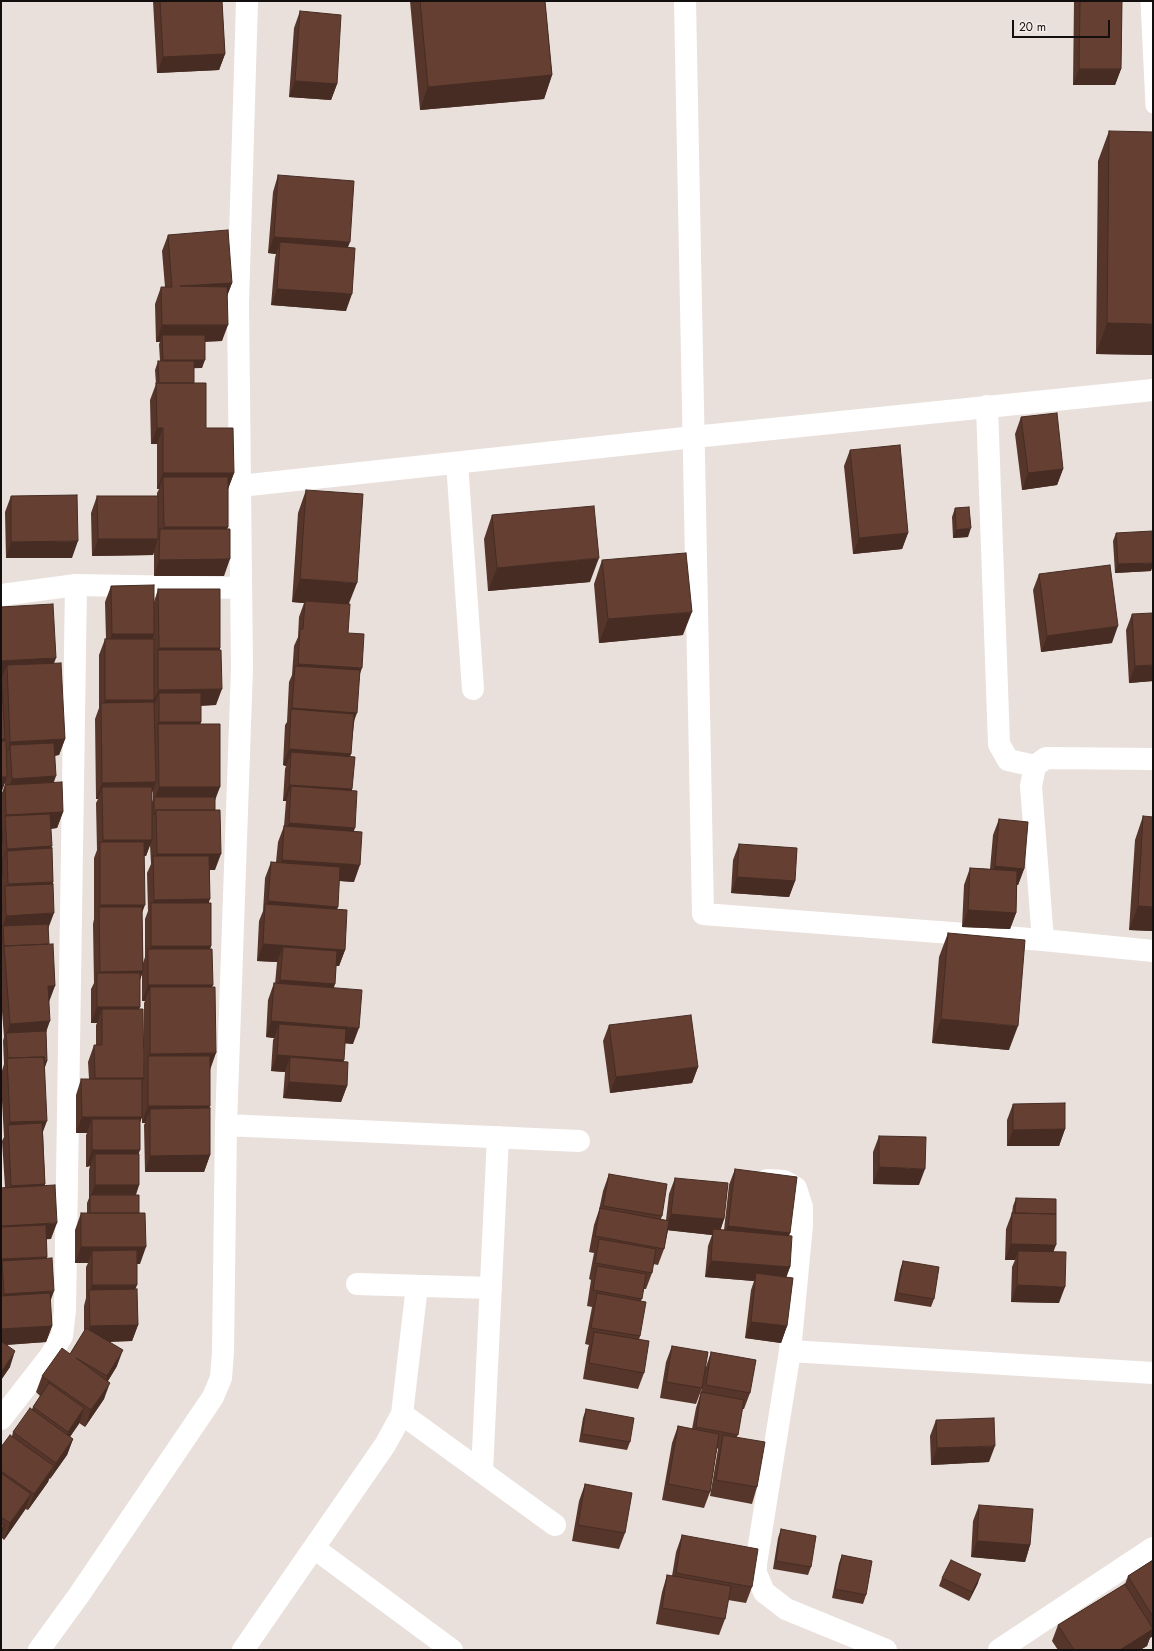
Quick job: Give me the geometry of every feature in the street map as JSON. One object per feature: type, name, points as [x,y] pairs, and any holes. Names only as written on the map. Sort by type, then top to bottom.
[{"type":"street","points":[[39,1650],[79,1595],[213,1396],[221,1378],[223,1352],[226,1126],[241,676],[238,304],[247,1]]},
{"type":"street","points":[[685,1],[703,914],[1043,940],[1153,951]]},
{"type":"street","points":[[240,486],[987,406],[1153,390]]},
{"type":"street","points":[[987,406],[998,744],[1008,760],[1035,766]]},
{"type":"street","points":[[457,463],[473,689]]},
{"type":"street","points":[[1,595],[76,585],[241,588]]},
{"type":"street","points":[[1,1419],[51,1355],[62,1336],[65,1310],[76,585]]},
{"type":"street","points":[[1043,940],[1031,786],[1035,766],[1046,758],[1153,759]]},
{"type":"street","points":[[226,1126],[578,1141]]},
{"type":"street","points":[[482,1471],[498,1137]]},
{"type":"street","points":[[745,1178],[784,1181],[796,1188],[800,1196],[802,1207],[802,1224],[790,1351],[756,1564],[759,1582],[768,1596],[786,1608],[886,1650]]},
{"type":"street","points":[[357,1284],[491,1288]]},
{"type":"street","points":[[243,1650],[385,1444],[402,1414],[417,1286]]},
{"type":"street","points":[[790,1351],[1153,1373]]},
{"type":"street","points":[[402,1414],[555,1525]]},
{"type":"street","points":[[314,1548],[452,1650]]},
{"type":"street","points":[[999,1650],[1153,1548]]},
{"type":"lane","points":[[1148,1],[1153,106]]},
{"type":"building","points":[[160,1],[222,1],[225,54],[163,57]]},
{"type":"building","points":[[420,1],[545,1],[552,75],[428,87]]},
{"type":"building","points":[[1080,1],[1122,1],[1121,69],[1079,69]]},
{"type":"building","points":[[300,11],[341,15],[337,84],[295,81]]},
{"type":"building","points":[[1109,131],[1153,132],[1153,324],[1107,323]]},
{"type":"building","points":[[278,175],[354,181],[350,242],[274,237]]},
{"type":"building","points":[[228,230],[232,283],[180,286],[227,287],[228,325],[162,325],[161,287],[172,287],[168,235]]},
{"type":"building","points":[[280,242],[355,248],[352,294],[277,289]]},
{"type":"building","points":[[162,335],[205,335],[205,360],[163,360]]},
{"type":"building","points":[[158,361],[194,361],[194,383],[159,383]]},
{"type":"building","points":[[156,383],[206,383],[206,428],[233,428],[234,473],[163,473],[163,428],[157,428]]},
{"type":"building","points":[[1057,413],[1063,469],[1028,473],[1021,417]]},
{"type":"building","points":[[900,445],[908,533],[859,538],[850,450]]},
{"type":"building","points":[[163,477],[228,477],[228,527],[164,527]]},
{"type":"building","points":[[306,490],[363,494],[357,583],[300,579]]},
{"type":"building","points":[[77,495],[78,541],[11,542],[11,496]]},
{"type":"building","points":[[97,496],[158,496],[158,539],[98,539]]},
{"type":"building","points":[[594,506],[599,558],[497,568],[492,515]]},
{"type":"building","points":[[969,507],[971,528],[956,530],[955,508]]},
{"type":"building","points":[[160,529],[230,529],[230,559],[159,560]]},
{"type":"building","points":[[1153,531],[1153,563],[1118,564],[1116,533]]},
{"type":"building","points":[[686,553],[692,612],[608,619],[602,560]]},
{"type":"building","points":[[1110,565],[1118,626],[1047,636],[1039,574]]},
{"type":"building","points":[[154,585],[154,634],[112,634],[111,586]]},
{"type":"building","points":[[158,589],[220,589],[220,648],[159,648]]},
{"type":"building","points":[[305,601],[350,604],[348,633],[364,634],[362,668],[298,664],[300,629],[303,629]]},
{"type":"building","points":[[53,604],[56,658],[1,661],[1,607]]},
{"type":"building","points":[[1153,613],[1153,665],[1135,666],[1132,614]]},
{"type":"building","points":[[105,639],[154,639],[154,700],[105,700]]},
{"type":"building","points":[[158,650],[221,650],[222,689],[158,690]]},
{"type":"building","points":[[61,663],[65,739],[10,742],[7,665]]},
{"type":"building","points":[[295,666],[360,670],[357,713],[292,708]]},
{"type":"building","points":[[1,670],[5,739],[1,739]]},
{"type":"building","points":[[159,693],[201,693],[201,722],[159,722]]},
{"type":"building","points":[[154,702],[156,782],[102,783],[101,703]]},
{"type":"building","points":[[291,709],[354,714],[351,754],[289,749]]},
{"type":"building","points":[[158,724],[220,724],[220,787],[159,787]]},
{"type":"building","points":[[1,741],[6,741],[7,777],[1,777]]},
{"type":"building","points":[[54,743],[56,776],[12,779],[10,745]]},
{"type":"building","points":[[291,752],[355,757],[352,789],[289,785]]},
{"type":"building","points":[[62,782],[63,812],[6,815],[5,785]]},
{"type":"building","points":[[291,786],[357,791],[355,828],[289,823]]},
{"type":"building","points":[[102,787],[152,787],[152,840],[103,840]]},
{"type":"building","points":[[154,797],[215,797],[215,810],[156,810],[154,815]]},
{"type":"building","points":[[156,810],[220,810],[221,854],[157,854]]},
{"type":"building","points":[[50,814],[52,846],[7,849],[5,816]]},
{"type":"building","points":[[1,815],[3,843],[1,844]]},
{"type":"building","points":[[1143,816],[1153,817],[1153,907],[1138,906]]},
{"type":"building","points":[[999,819],[1028,822],[1024,869],[995,866]]},
{"type":"building","points":[[284,826],[362,832],[360,865],[282,860]]},
{"type":"building","points":[[100,842],[144,842],[145,905],[100,905]]},
{"type":"building","points":[[739,844],[797,848],[795,881],[737,877]]},
{"type":"building","points":[[1,848],[3,876],[1,876]]},
{"type":"building","points":[[52,848],[53,882],[8,884],[7,851]]},
{"type":"building","points":[[153,856],[209,856],[210,899],[154,900]]},
{"type":"building","points":[[271,862],[340,867],[338,907],[268,901]]},
{"type":"building","points":[[970,868],[1017,871],[1016,913],[968,910]]},
{"type":"building","points":[[53,884],[54,913],[6,916],[5,886]]},
{"type":"building","points":[[1,890],[2,912],[1,912]]},
{"type":"building","points":[[151,903],[211,903],[211,946],[151,946]]},
{"type":"building","points":[[265,904],[347,910],[345,950],[263,944]]},
{"type":"building","points":[[99,907],[142,907],[143,971],[100,972]]},
{"type":"building","points":[[48,924],[49,944],[4,946],[3,926]]},
{"type":"building","points":[[948,933],[1025,940],[1018,1026],[941,1019]]},
{"type":"building","points":[[53,944],[55,986],[48,986],[50,1021],[10,1024],[4,946]]},
{"type":"building","points":[[283,947],[337,951],[335,984],[280,980]]},
{"type":"building","points":[[148,949],[212,949],[213,985],[148,985]]},
{"type":"building","points":[[97,973],[140,973],[140,1007],[97,1007]]},
{"type":"building","points":[[274,983],[362,990],[359,1028],[271,1021]]},
{"type":"building","points":[[150,987],[215,987],[216,1053],[150,1054]]},
{"type":"building","points":[[102,1009],[143,1009],[144,1078],[95,1078],[94,1045],[102,1045]]},
{"type":"building","points":[[691,1015],[698,1067],[616,1077],[609,1025]]},
{"type":"building","points":[[279,1024],[346,1029],[344,1060],[277,1055]]},
{"type":"building","points":[[46,1031],[47,1061],[44,1061],[44,1057],[8,1058],[6,1033]]},
{"type":"building","points":[[148,1056],[210,1056],[210,1106],[148,1106]]},
{"type":"building","points":[[44,1057],[47,1121],[10,1122],[7,1058]]},
{"type":"building","points":[[290,1057],[348,1062],[347,1086],[289,1082]]},
{"type":"building","points":[[81,1079],[142,1079],[142,1117],[82,1117]]},
{"type":"building","points":[[1065,1103],[1065,1129],[1013,1130],[1013,1104]]},
{"type":"building","points":[[210,1108],[210,1155],[150,1156],[150,1109]]},
{"type":"building","points":[[92,1119],[140,1119],[140,1150],[92,1150]]},
{"type":"building","points":[[42,1123],[45,1184],[11,1186],[8,1125]]},
{"type":"building","points":[[879,1136],[926,1137],[925,1169],[879,1167]]},
{"type":"building","points":[[95,1154],[139,1154],[139,1185],[95,1185]]},
{"type":"building","points":[[735,1169],[797,1177],[790,1233],[728,1226]]},
{"type":"building","points":[[609,1174],[667,1184],[662,1216],[603,1206]]},
{"type":"building","points":[[675,1178],[728,1183],[724,1219],[671,1214]]},
{"type":"building","points":[[55,1185],[57,1223],[1,1226],[1,1188]]},
{"type":"building","points":[[90,1195],[139,1195],[139,1213],[90,1213]]},
{"type":"building","points":[[1016,1198],[1056,1199],[1056,1214],[1015,1213]]},
{"type":"building","points":[[600,1208],[669,1221],[664,1249],[595,1236]]},
{"type":"building","points":[[81,1213],[145,1213],[146,1247],[81,1247]]},
{"type":"building","points":[[1012,1213],[1056,1214],[1056,1245],[1011,1244]]},
{"type":"building","points":[[46,1225],[47,1257],[1,1259],[1,1227]]},
{"type":"building","points":[[713,1229],[792,1236],[790,1267],[711,1261]]},
{"type":"building","points":[[599,1239],[656,1249],[652,1273],[595,1263]]},
{"type":"building","points":[[137,1250],[137,1285],[92,1285],[92,1251]]},
{"type":"building","points":[[1018,1251],[1066,1252],[1065,1287],[1017,1285]]},
{"type":"building","points":[[52,1258],[54,1291],[4,1294],[2,1261]]},
{"type":"building","points":[[903,1261],[939,1267],[934,1299],[897,1293]]},
{"type":"building","points":[[597,1266],[646,1274],[642,1299],[593,1290]]},
{"type":"building","points":[[756,1273],[793,1278],[787,1326],[751,1322]]},
{"type":"building","points":[[137,1289],[138,1325],[90,1326],[89,1290]]},
{"type":"building","points":[[50,1293],[52,1326],[1,1329],[1,1296]]},
{"type":"building","points":[[597,1293],[646,1302],[640,1336],[591,1328]]},
{"type":"building","points":[[86,1328],[123,1350],[107,1376],[76,1358],[110,1383],[91,1410],[42,1376],[62,1348],[70,1354]]},
{"type":"building","points":[[594,1332],[649,1341],[644,1373],[589,1363]]},
{"type":"building","points":[[1,1341],[15,1351],[1,1373]]},
{"type":"building","points":[[672,1346],[708,1352],[702,1388],[666,1382]]},
{"type":"building","points":[[711,1352],[756,1360],[750,1393],[706,1385]]},
{"type":"building","points":[[49,1383],[84,1408],[68,1432],[33,1407]]},
{"type":"building","points":[[701,1392],[744,1400],[738,1435],[696,1427]]},
{"type":"building","points":[[30,1408],[73,1439],[56,1463],[13,1432]]},
{"type":"building","points":[[586,1409],[634,1418],[630,1442],[582,1434]]},
{"type":"building","points":[[994,1418],[995,1446],[937,1448],[936,1420]]},
{"type":"building","points":[[678,1426],[719,1434],[710,1492],[668,1484]]},
{"type":"building","points":[[10,1435],[54,1466],[34,1494],[1,1471],[1,1447]]},
{"type":"building","points":[[723,1435],[765,1442],[757,1487],[716,1480]]},
{"type":"building","points":[[1,1473],[31,1494],[10,1523],[1,1517]]},
{"type":"building","points":[[585,1484],[632,1493],[625,1533],[578,1525]]},
{"type":"building","points":[[979,1505],[1033,1509],[1030,1545],[977,1541]]},
{"type":"building","points":[[1,1523],[5,1525],[1,1530]]},
{"type":"building","points":[[781,1529],[816,1536],[811,1567],[776,1561]]},
{"type":"building","points":[[682,1535],[758,1549],[752,1587],[676,1573]]},
{"type":"building","points":[[842,1555],[872,1561],[866,1595],[835,1589]]},
{"type":"building","points":[[951,1560],[981,1574],[972,1592],[942,1578]]},
{"type":"building","points":[[1153,1560],[1153,1617],[1128,1576]]},
{"type":"building","points":[[667,1575],[731,1586],[725,1619],[662,1608]]},
{"type":"building","points":[[1125,1584],[1153,1629],[1120,1650],[1074,1650],[1058,1625]]}]
